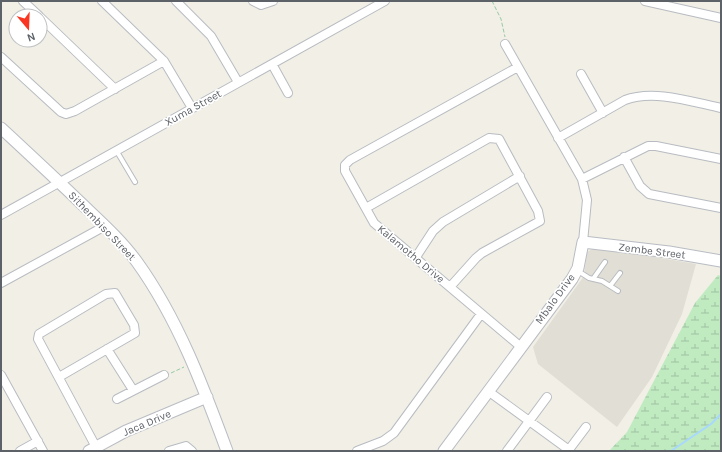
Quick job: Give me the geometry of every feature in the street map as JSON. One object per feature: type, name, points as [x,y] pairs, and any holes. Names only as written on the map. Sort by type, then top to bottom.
[{"type":"street","points":[[102,1],[164,61],[192,108]]},
{"type":"street","points":[[176,1],[211,36],[238,82]]},
{"type":"street","points":[[253,1],[261,5],[273,1]]},
{"type":"street","name":"Xuma Street","points":[[1,215],[385,1]]},
{"type":"street","points":[[645,1],[721,18]]},
{"type":"street","points":[[48,24],[114,89]]},
{"type":"street","name":"Mbalo Drive","points":[[444,451],[576,270],[583,242],[587,200],[582,179],[506,44]]},
{"type":"street","points":[[1,57],[64,114],[75,111],[164,61]]},
{"type":"street","points":[[272,64],[288,93]]},
{"type":"street","name":"Kalamotho Drive","points":[[518,67],[347,162],[345,168],[346,175],[374,223],[521,347]]},
{"type":"street","points":[[581,74],[603,113]]},
{"type":"street","points":[[558,138],[625,100],[644,95],[721,108]]},
{"type":"street","name":"Sithembiso Street","points":[[1,128],[105,226],[137,262],[166,309],[207,397],[227,451]]},
{"type":"street","points":[[366,208],[489,138],[499,139],[538,211],[540,218],[539,222],[482,253],[450,286]]},
{"type":"street","points":[[582,179],[642,148],[656,146],[721,159]]},
{"type":"street","points":[[624,157],[640,186],[649,194],[721,208]]},
{"type":"street","points":[[416,257],[433,231],[442,222],[520,176]]},
{"type":"street","points":[[1,283],[105,226]]},
{"type":"street","name":"Zembe Street","points":[[583,242],[669,252],[721,261]]},
{"type":"street","points":[[59,377],[131,336],[136,330],[118,296],[113,292],[106,294],[39,334],[38,339],[59,377],[93,449]]},
{"type":"street","points":[[357,451],[383,441],[394,433],[481,314]]},
{"type":"street","points":[[107,349],[133,390]]},
{"type":"street","points":[[1,374],[43,451]]},
{"type":"street","points":[[117,399],[164,375]]},
{"type":"street","points":[[488,391],[568,450],[586,427]]},
{"type":"street","name":"Jaca Drive","points":[[93,449],[126,431],[207,397]]},
{"type":"street","points":[[507,451],[547,397]]},
{"type":"street","points":[[20,451],[38,441]]},
{"type":"street","points":[[169,451],[186,446],[192,451]]},
{"type":"lane","points":[[116,150],[135,182]]},
{"type":"lane","points":[[593,279],[605,262]]},
{"type":"lane","points":[[576,270],[593,279],[602,281],[618,291]]},
{"type":"lane","points":[[610,286],[620,273]]},
{"type":"path","points":[[492,1],[501,20],[505,33],[506,44]]},
{"type":"path","points":[[164,375],[192,364]]},
{"type":"shaded area","points":[[596,247],[696,264],[682,314],[652,377],[617,427],[538,364],[533,347],[584,276],[587,252]]},
{"type":"green space","points":[[718,275],[721,276],[721,451],[609,451],[627,432],[695,303]]},
{"type":"waterway","points":[[671,451],[711,424],[721,414]]}]
